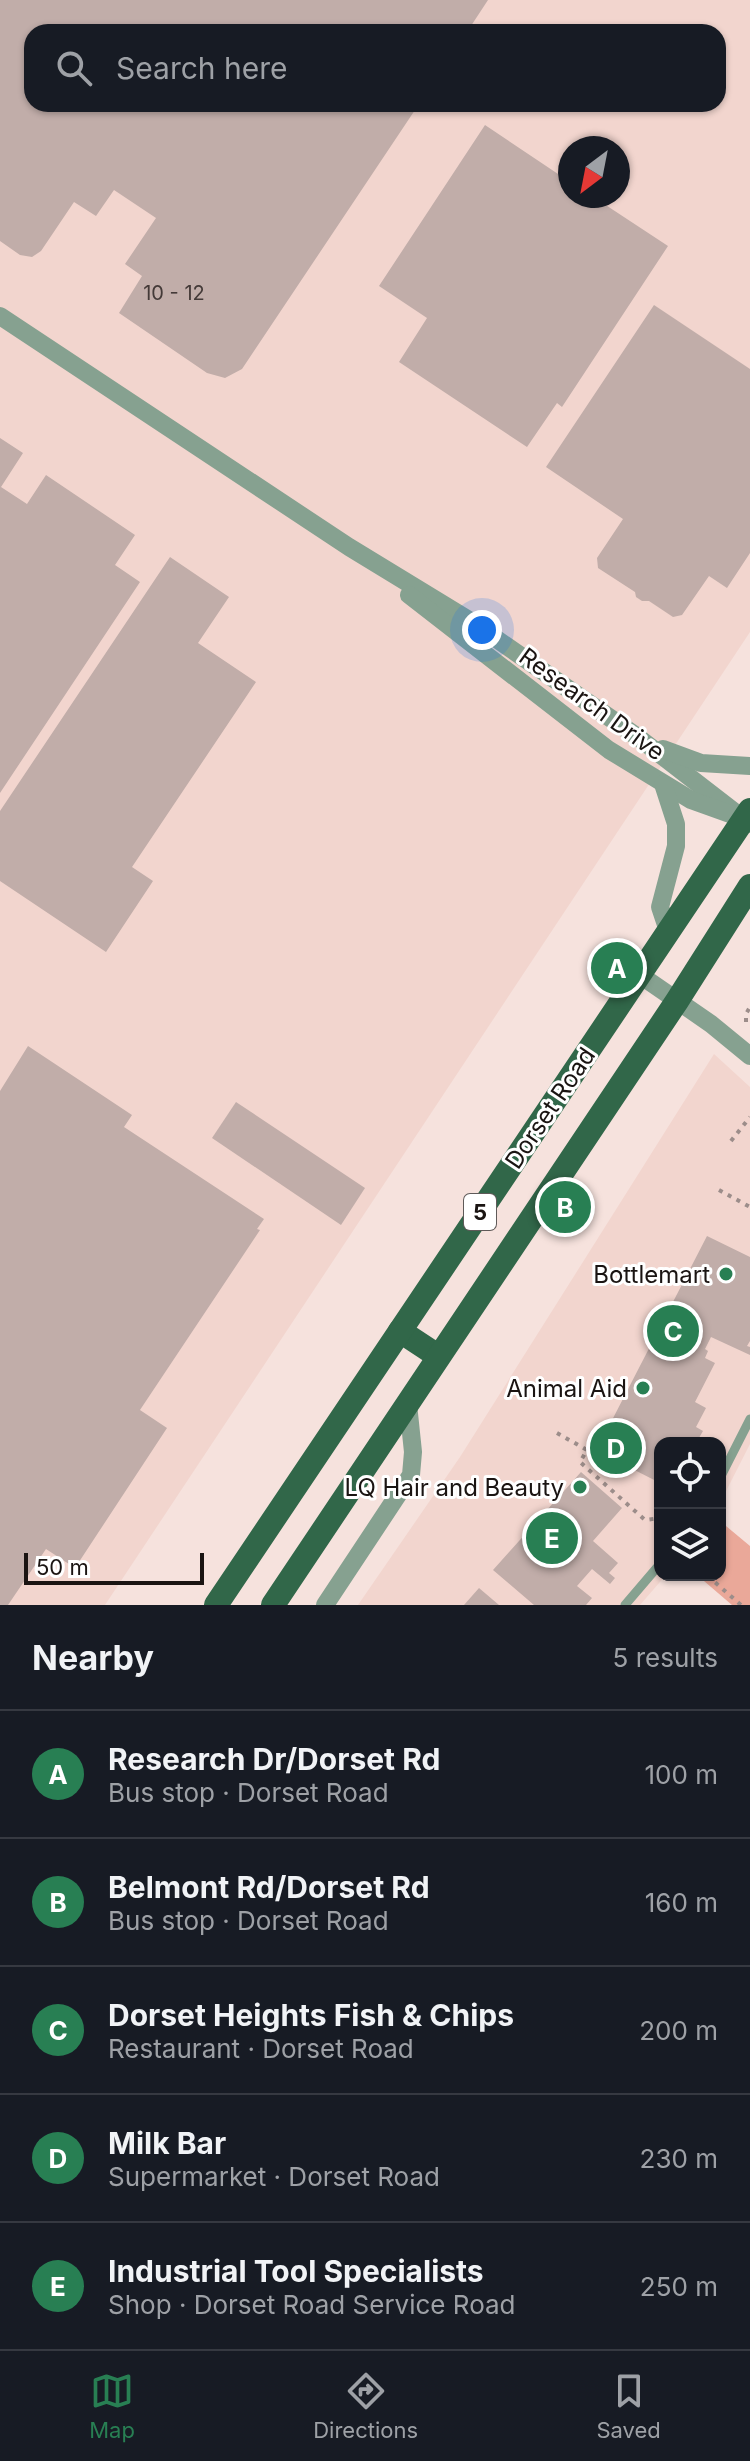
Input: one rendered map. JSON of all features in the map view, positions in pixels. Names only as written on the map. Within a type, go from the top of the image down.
[{"type":"main road","name":"Dorset Road","points":[[216,1605],[668,931],[748,818]]},
{"type":"main road","name":"Dorset Road","points":[[273,1605],[677,1001],[740,915],[750,886]]},
{"type":"main road","points":[[400,1331],[438,1356]]},
{"type":"street","name":"Research Drive","points":[[0,316],[349,547],[472,622],[748,818]]},
{"type":"street","name":"Research Drive","points":[[349,547],[609,750],[691,800],[748,818]]},
{"type":"street","points":[[639,738],[701,763],[750,766]]},
{"type":"street","points":[[663,784],[676,824],[676,846],[660,907],[668,931]]},
{"type":"street","points":[[640,975],[750,1056]]},
{"type":"street","points":[[325,1605],[411,1475],[413,1452],[408,1404]]},
{"type":"lane","points":[[726,1466],[750,1419]]},
{"type":"lane","points":[[625,1605],[654,1571]]},
{"type":"path","points":[[746,1022],[750,1007]]},
{"type":"path","points":[[731,1141],[750,1117]]},
{"type":"path","points":[[719,1190],[750,1207]]},
{"type":"path","points":[[557,1433],[587,1450],[580,1462],[645,1520],[654,1519]]},
{"type":"path","points":[[713,1581],[741,1605]]},
{"type":"shaded area","points":[[0,0],[750,0],[750,632],[105,1605],[0,1605]]},
{"type":"shaded area","points":[[714,1054],[750,1087],[750,1444],[726,1491],[726,1437],[654,1437],[654,1581],[661,1581],[640,1605],[358,1605],[460,1457]]},
{"type":"shaded area","points":[[726,1526],[750,1546],[750,1605],[732,1605],[704,1581],[726,1581]]},
{"type":"building","points":[[0,0],[488,0],[472,24],[24,24],[24,112],[414,112],[242,369],[225,378],[207,373],[119,313],[142,276],[125,264],[156,218],[114,190],[96,216],[74,202],[41,251],[32,257],[20,255],[0,241]]},
{"type":"building","points":[[485,125],[558,174],[558,208],[610,208],[668,246],[562,407],[557,403],[527,447],[399,362],[427,318],[379,286]]},
{"type":"building","points":[[654,305],[750,369],[750,553],[727,588],[709,576],[682,615],[673,617],[649,601],[642,601],[635,592],[598,568],[597,558],[623,519],[546,467]]},
{"type":"building","points":[[0,438],[23,453],[1,487],[27,504],[46,475],[135,535],[115,565],[140,582],[0,793]]},
{"type":"building","points":[[170,557],[229,597],[198,643],[256,682],[132,867],[153,881],[106,952],[0,881],[0,811]]},
{"type":"building","points":[[28,1046],[132,1115],[124,1127],[264,1219],[257,1229],[260,1230],[140,1410],[167,1428],[75,1568],[46,1549],[8,1605],[0,1605],[0,1091]]},
{"type":"building","points":[[236,1102],[365,1188],[341,1225],[212,1138]]},
{"type":"building","points":[[707,1236],[750,1257],[750,1341],[747,1346],[750,1347],[750,1355],[711,1337],[705,1349],[708,1351],[705,1358],[715,1363],[695,1402],[706,1408],[696,1427],[703,1431],[700,1437],[654,1437],[654,1480],[613,1459],[610,1466],[593,1457]]},
{"type":"building","points":[[581,1472],[622,1508],[593,1541],[618,1563],[609,1573],[615,1578],[610,1584],[592,1569],[577,1586],[592,1598],[586,1605],[534,1605],[493,1570]]},
{"type":"building","points":[[479,1588],[499,1605],[464,1605]]},
{"type":"place","name":"Research Dr/Dorset Rd","points":[[617,968]]},
{"type":"place","name":"Belmont Rd/Dorset Rd","points":[[565,1207]]},
{"type":"place","name":"Bottlemart","points":[[726,1274]]},
{"type":"place","name":"Dorset Heights Fish & Chips","points":[[673,1331]]},
{"type":"place","name":"Animal Aid","points":[[643,1388]]},
{"type":"place","name":"Milk Bar","points":[[616,1448]]},
{"type":"place","name":"LQ Hair and Beauty","points":[[580,1487]]},
{"type":"place","name":"Industrial Tool Specialists","points":[[552,1538]]}]
